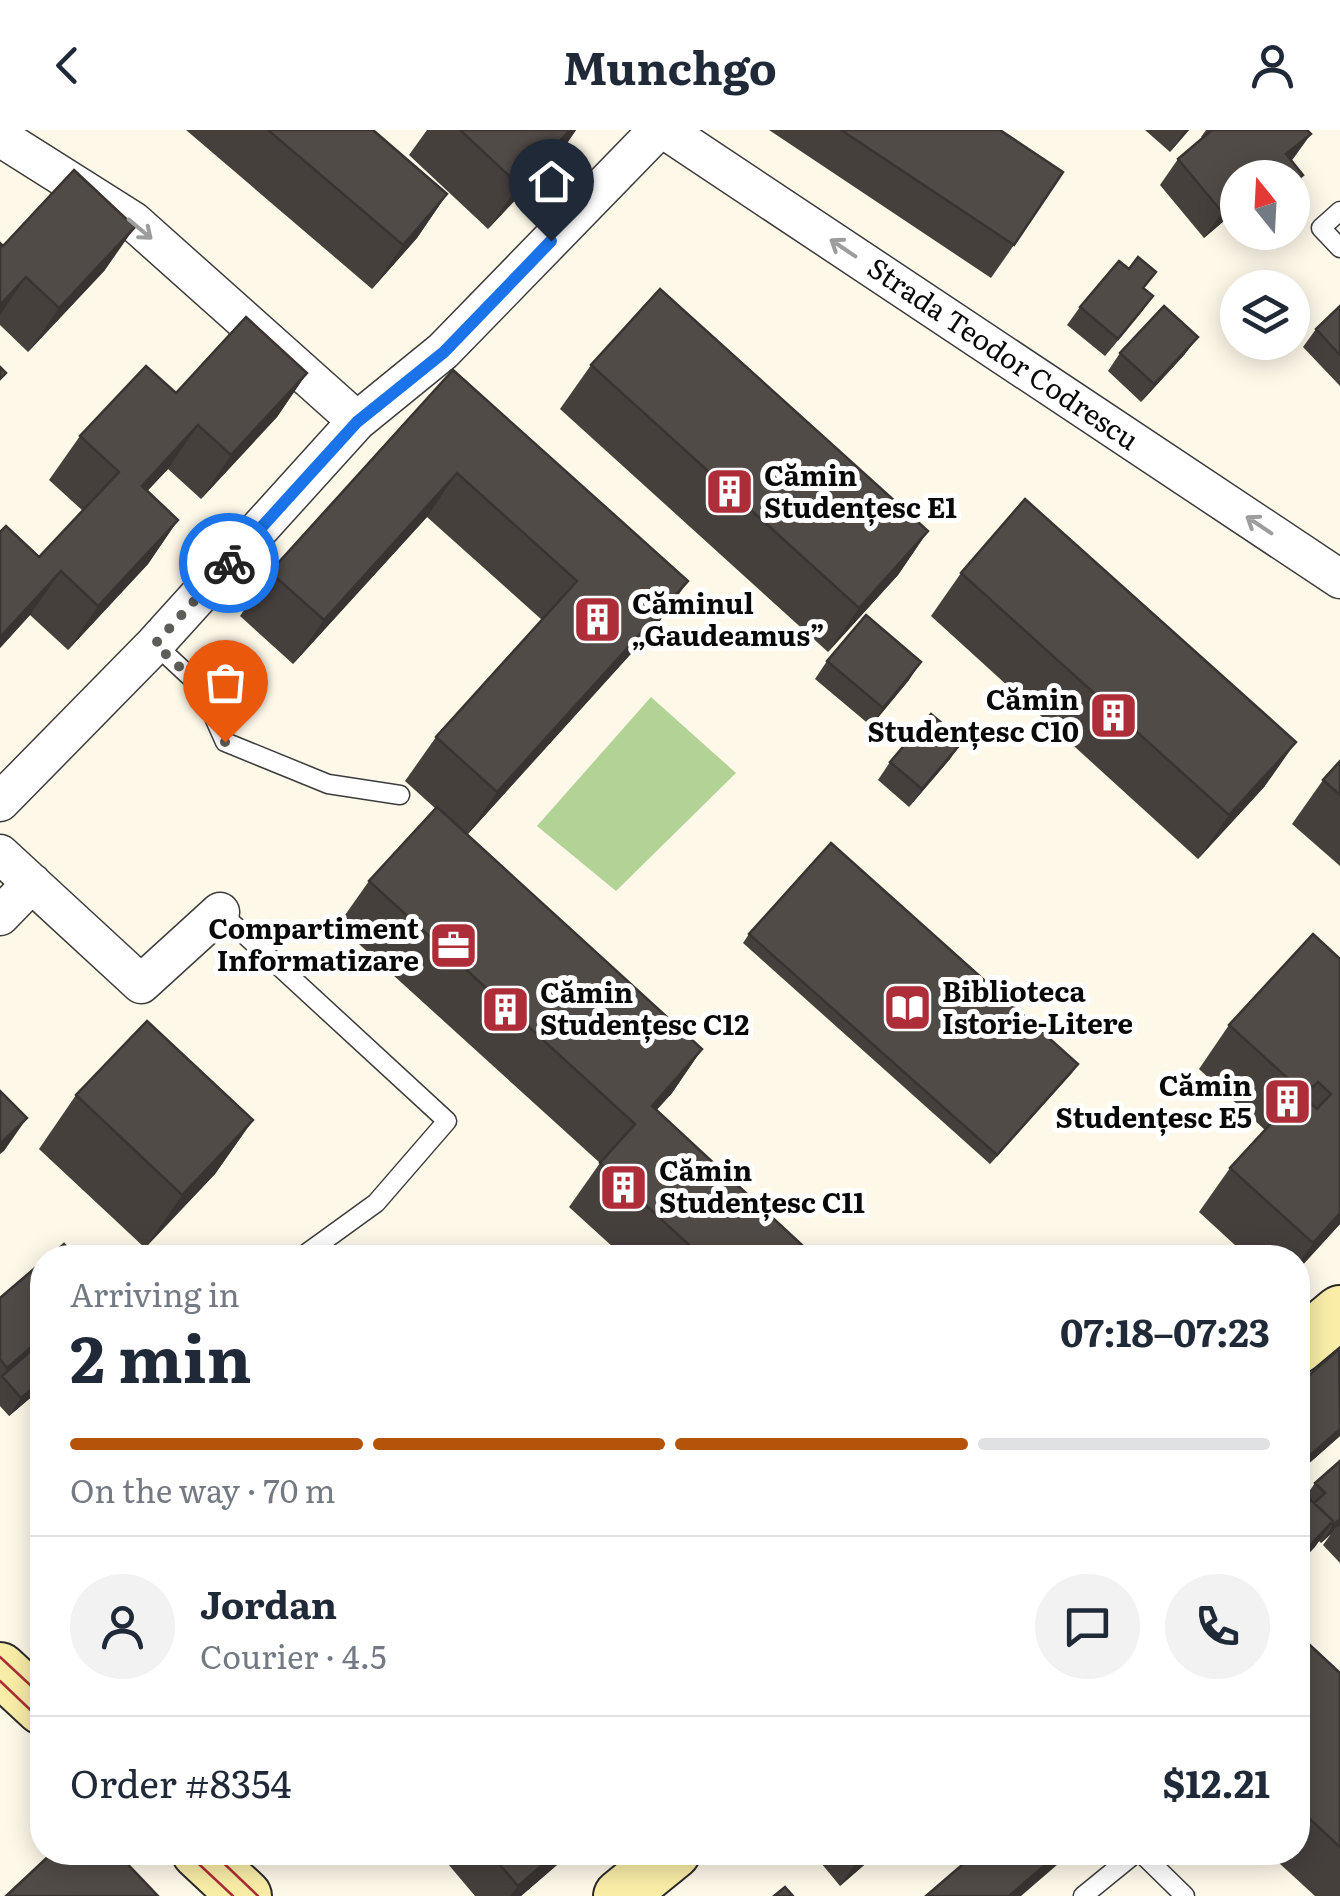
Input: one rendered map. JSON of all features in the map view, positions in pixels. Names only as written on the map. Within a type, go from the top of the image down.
[{"type":"street","points":[[0,802],[155,644],[357,422],[444,352],[662,130]]},
{"type":"street","name":"Strada Teodor Codrescu","points":[[662,130],[1340,579]]},
{"type":"street","points":[[0,137],[133,221],[357,422]]},
{"type":"street","points":[[0,854],[140,984],[220,912]]},
{"type":"street","points":[[0,916],[32,882]]},
{"type":"street","points":[[1310,1337],[1340,1312]]},
{"type":"street","points":[[0,1669],[30,1697]]},
{"type":"street","points":[[620,1896],[658,1865]]},
{"type":"lane","points":[[1340,211],[1321,228],[1340,248]]},
{"type":"lane","points":[[155,644],[200,686],[225,742],[328,784],[400,796]]},
{"type":"lane","points":[[220,912],[447,1121],[376,1203],[318,1245]]},
{"type":"lane","points":[[1083,1896],[1122,1865]]},
{"type":"lane","points":[[1153,1865],[1185,1896]]},
{"type":"green space","points":[[651,697],[736,773],[616,891],[537,826]]},
{"type":"building","points":[[268,130],[373,130],[447,194],[403,245]]},
{"type":"building","points":[[460,130],[570,130],[519,185]]},
{"type":"building","points":[[841,130],[1000,130],[1063,172],[1014,245]]},
{"type":"building","points":[[1212,130],[1307,130],[1311,134],[1286,154],[1291,160],[1220,160],[1220,210],[1178,159]]},
{"type":"building","points":[[74,170],[135,227],[59,308],[26,277],[0,305],[0,243],[3,246]]},
{"type":"building","points":[[1138,257],[1156,272],[1143,288],[1153,296],[1118,339],[1080,307],[1119,261],[1129,269]]},
{"type":"building","points":[[660,289],[928,531],[859,608],[591,365]]},
{"type":"building","points":[[1164,306],[1198,337],[1154,384],[1120,353]]},
{"type":"building","points":[[1340,306],[1340,355],[1316,329]]},
{"type":"building","points":[[246,317],[307,373],[231,455],[198,425],[142,486],[178,520],[98,606],[61,571],[0,637],[0,532],[6,526],[39,557],[119,472],[80,436],[146,366],[176,393]]},
{"type":"building","name":"Căminul „Gaudeamus”","points":[[453,370],[688,581],[497,792],[436,737],[577,581],[457,473],[324,620],[270,572]]},
{"type":"building","points":[[1025,499],[1296,742],[1229,815],[961,573]]},
{"type":"building","points":[[866,615],[921,662],[883,708],[827,661]]},
{"type":"building","points":[[931,714],[963,741],[922,789],[890,762]]},
{"type":"building","points":[[1340,761],[1340,795],[1323,780]]},
{"type":"building","points":[[437,807],[702,1049],[652,1106],[802,1245],[689,1245],[600,1163],[635,1124],[369,881]]},
{"type":"building","name":"Biblioteca Istorie-Litere","points":[[831,843],[1078,1064],[997,1155],[749,934]]},
{"type":"building","name":"Cămin Studențesc E5","points":[[1313,934],[1340,959],[1340,1213],[1313,1243],[1230,1168],[1299,1093],[1317,1109],[1331,1094],[1318,1082],[1305,1094],[1229,1025]]},
{"type":"building","points":[[147,1021],[253,1120],[182,1195],[76,1095]]},
{"type":"building","points":[[0,1091],[27,1118],[0,1144]]},
{"type":"building","points":[[30,1272],[30,1348],[7,1368],[0,1359],[0,1298]]},
{"type":"building","points":[[1339,1349],[1340,1429],[1310,1455],[1310,1374]]},
{"type":"building","points":[[30,1352],[30,1391],[21,1398],[2,1376]]},
{"type":"building","points":[[1340,1461],[1340,1519],[1333,1525],[1314,1503],[1325,1493],[1315,1483]]},
{"type":"building","points":[[1310,1499],[1333,1521],[1310,1545]]},
{"type":"building","points":[[1310,1645],[1340,1673],[1340,1847],[1310,1819]]},
{"type":"building","points":[[39,1865],[128,1865],[158,1896],[6,1896]]},
{"type":"building","points":[[500,1865],[542,1865],[518,1886]]},
{"type":"building","points":[[962,1865],[1045,1865],[1009,1896],[926,1896]]},
{"type":"building","points":[[785,1887],[793,1896],[774,1896]]},
{"type":"tram line","points":[[0,1657],[30,1685]]},
{"type":"tram line","points":[[0,1681],[30,1710]]},
{"type":"tram line","points":[[200,1865],[233,1896]]},
{"type":"tram line","points":[[226,1865],[258,1896]]},
{"type":"way so far","points":[[225,742],[200,686],[155,644],[229,563]]},
{"type":"place","name":"Cămin Studențesc E1","points":[[729,492]]},
{"type":"place","name":"Căminul „Gaudeamus”","points":[[597,620]]},
{"type":"place","name":"Cămin Studențesc C10","points":[[1114,716]]},
{"type":"place","name":"Compartiment Informatizare","points":[[454,945]]},
{"type":"place","name":"Biblioteca Istorie-Litere","points":[[907,1008]]},
{"type":"place","name":"Cămin Studențesc C12","points":[[505,1009]]},
{"type":"place","name":"Cămin Studențesc E5","points":[[1287,1102]]},
{"type":"place","name":"Cămin Studențesc C11","points":[[624,1187]]},
{"type":"route","points":[[229,563],[357,422],[444,352],[551,241]]}]
